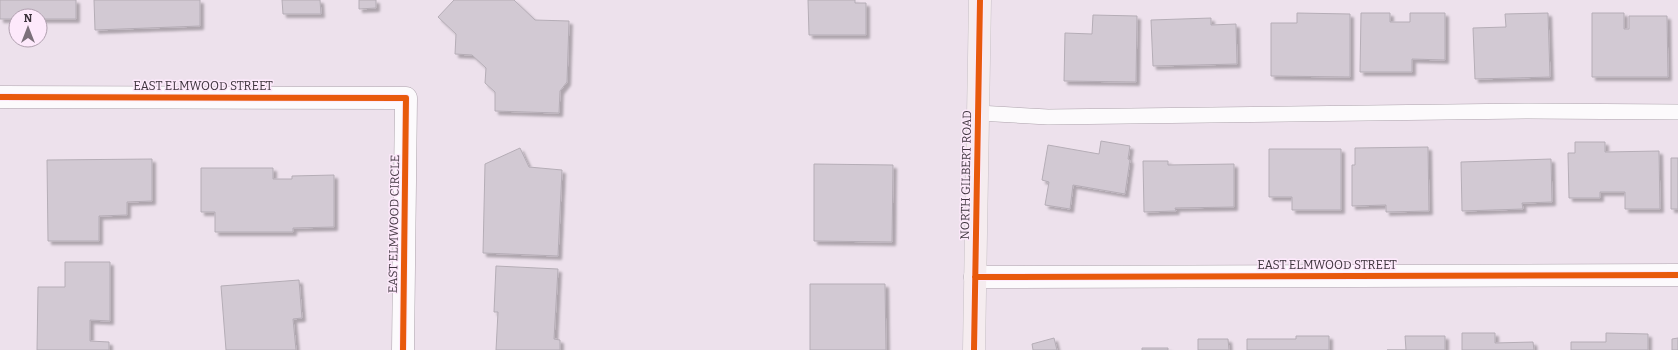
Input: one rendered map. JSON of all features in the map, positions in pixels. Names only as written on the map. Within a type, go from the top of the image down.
[{"type":"main road","name":"NORTH GILBERT ROAD","points":[[974,350],[980,0]]},
{"type":"street","name":"EAST ELMWOOD STREET","points":[[0,97],[406,98]]},
{"type":"street","name":"EAST ELMWOOD CIRCLE","points":[[403,350],[406,98]]},
{"type":"street","name":"EAST ELMWOOD STREET","points":[[975,277],[1678,275]]},
{"type":"lane","points":[[978,113],[1048,117],[1528,111],[1678,112]]},
{"type":"building","points":[[0,0],[76,0],[76,19],[48,19],[48,8],[8,8],[8,19],[0,19]]},
{"type":"building","points":[[94,0],[200,0],[200,26],[95,30]]},
{"type":"building","points":[[282,0],[320,0],[321,14],[283,14]]},
{"type":"building","points":[[359,0],[376,0],[376,8],[359,9]]},
{"type":"building","points":[[454,0],[514,0],[535,20],[569,21],[567,82],[560,91],[559,113],[495,111],[495,92],[485,83],[486,68],[472,55],[455,54],[456,34],[438,17]]},
{"type":"building","points":[[808,0],[855,0],[855,3],[866,3],[866,35],[809,35]]},
{"type":"building","points":[[1297,13],[1350,14],[1350,77],[1271,76],[1271,23],[1297,23]]},
{"type":"building","points":[[1361,13],[1390,13],[1390,22],[1410,22],[1410,13],[1445,13],[1445,60],[1412,59],[1412,72],[1360,72]]},
{"type":"building","points":[[1548,13],[1550,77],[1475,79],[1473,28],[1506,27],[1505,14]]},
{"type":"building","points":[[1592,13],[1624,13],[1624,29],[1629,29],[1629,16],[1667,16],[1668,77],[1592,77]]},
{"type":"building","points":[[1093,15],[1137,16],[1136,82],[1064,81],[1065,33],[1092,34]]},
{"type":"building","points":[[1211,18],[1211,25],[1236,24],[1237,64],[1153,66],[1151,20]]},
{"type":"building","points":[[1101,141],[1130,146],[1128,159],[1130,160],[1125,194],[1073,185],[1070,209],[1045,205],[1049,182],[1042,180],[1048,145],[1099,154]]},
{"type":"building","points":[[1575,142],[1605,142],[1605,152],[1659,151],[1660,209],[1625,209],[1625,192],[1600,192],[1600,198],[1569,198],[1568,153],[1575,153]]},
{"type":"building","points":[[1428,147],[1429,211],[1386,212],[1386,205],[1352,206],[1352,165],[1355,165],[1355,148]]},
{"type":"building","points":[[520,148],[529,167],[562,170],[558,256],[483,253],[485,164]]},
{"type":"building","points":[[1269,149],[1341,149],[1341,210],[1292,210],[1292,197],[1269,197]]},
{"type":"building","points":[[1671,158],[1678,158],[1678,209],[1671,209]]},
{"type":"building","points":[[152,159],[152,201],[127,202],[127,215],[99,216],[99,241],[48,241],[47,160]]},
{"type":"building","points":[[1551,159],[1552,202],[1522,203],[1523,209],[1462,211],[1461,162]]},
{"type":"building","points":[[1143,161],[1168,161],[1168,165],[1234,164],[1234,207],[1175,208],[1176,211],[1144,212]]},
{"type":"building","points":[[814,164],[893,165],[892,242],[814,241]]},
{"type":"building","points":[[201,168],[273,168],[273,179],[292,179],[292,176],[334,175],[334,227],[293,228],[293,232],[215,232],[215,212],[201,212]]},
{"type":"building","points":[[65,262],[110,262],[110,321],[90,320],[90,341],[109,342],[109,350],[37,350],[38,287],[65,287]]},
{"type":"building","points":[[496,266],[558,269],[554,339],[560,340],[560,350],[496,350],[498,312],[494,312]]},
{"type":"building","points":[[299,280],[302,318],[293,319],[296,350],[226,350],[221,286]]},
{"type":"building","points":[[810,284],[885,284],[886,350],[810,350]]},
{"type":"building","points":[[1462,333],[1495,333],[1495,343],[1533,342],[1534,350],[1462,350]]},
{"type":"building","points":[[1606,333],[1648,334],[1648,350],[1571,350],[1571,342],[1606,342]]},
{"type":"building","points":[[1296,336],[1329,336],[1329,350],[1247,350],[1247,339],[1296,339]]},
{"type":"building","points":[[1405,336],[1445,336],[1445,350],[1406,350]]},
{"type":"building","points":[[1054,338],[1057,350],[1033,350],[1032,344]]},
{"type":"building","points":[[1678,338],[1678,350],[1672,350],[1672,339]]},
{"type":"building","points":[[1198,339],[1228,339],[1229,350],[1198,350]]},
{"type":"building","points":[[1142,348],[1168,348],[1168,350],[1142,350]]},
{"type":"cycle path","points":[[974,350],[980,0]]},
{"type":"cycle path","points":[[0,97],[406,98],[403,350]]},
{"type":"cycle path","points":[[975,277],[1678,275]]}]
